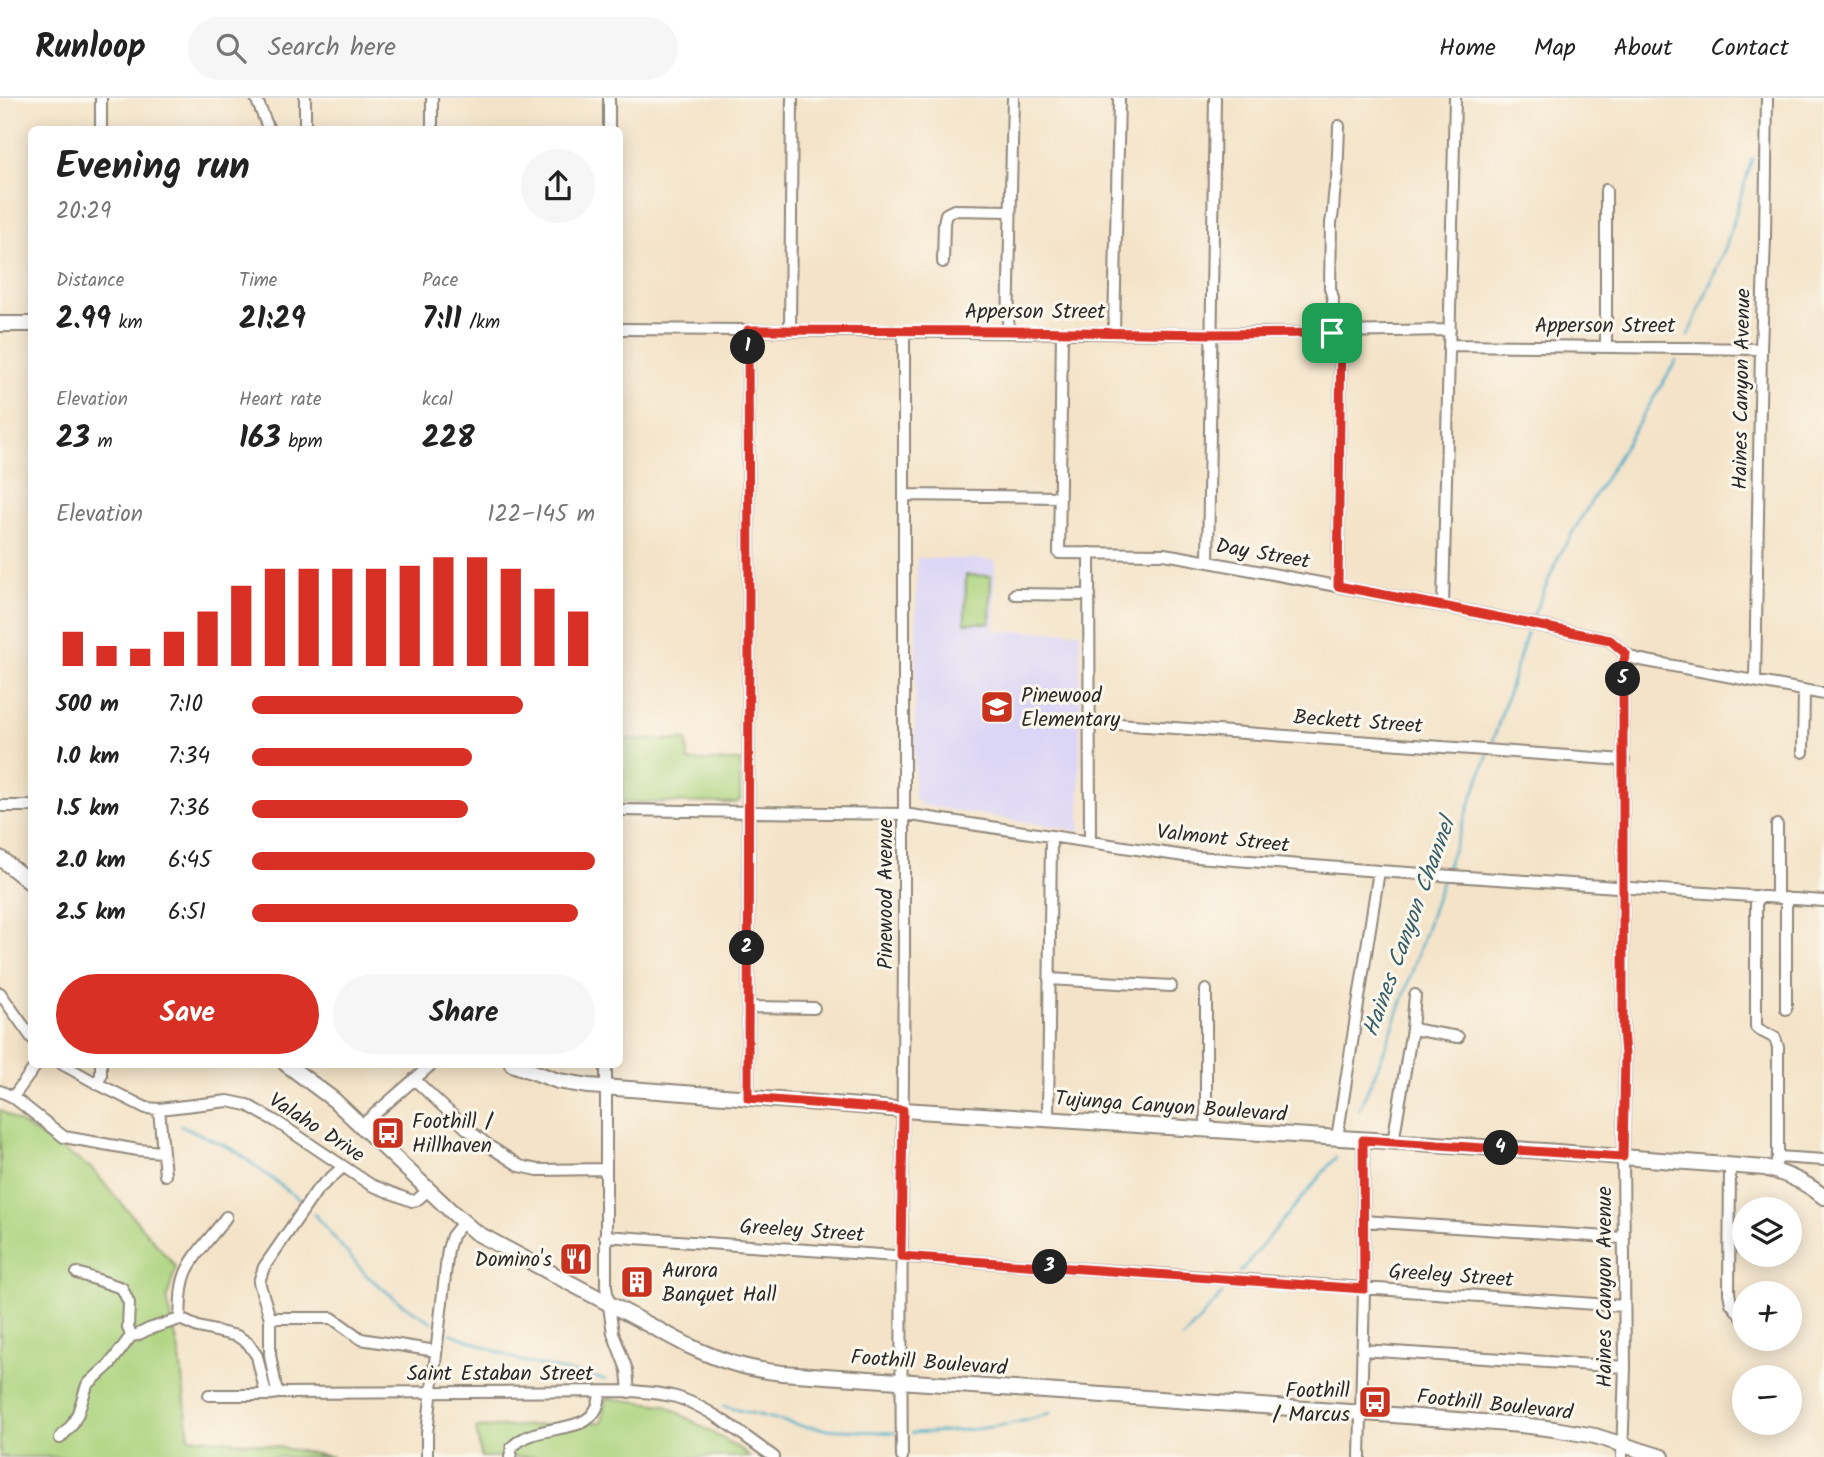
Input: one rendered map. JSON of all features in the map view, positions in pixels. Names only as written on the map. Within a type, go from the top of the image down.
[{"type":"main road","points":[[0,324],[28,324]]},
{"type":"main road","points":[[0,858],[28,881]]},
{"type":"main road","name":"Foothill Boulevard","points":[[292,1068],[325,1092],[362,1125],[463,1222],[492,1242],[711,1356],[734,1365],[782,1373],[1554,1429],[1595,1436],[1622,1450],[1662,1457]]},
{"type":"main road","name":"Tujunga Canyon Boulevard","points":[[524,1068],[558,1080],[589,1086],[1730,1166],[1776,1164],[1788,1175],[1824,1197]]},
{"type":"street","points":[[101,98],[101,126]]},
{"type":"street","points":[[256,98],[267,126]]},
{"type":"street","points":[[305,98],[305,126]]},
{"type":"street","points":[[432,98],[432,126]]},
{"type":"street","points":[[609,98],[609,126]]},
{"type":"street","points":[[790,331],[792,98]]},
{"type":"street","points":[[1008,331],[1013,98]]},
{"type":"street","points":[[1114,332],[1119,98]]},
{"type":"street","points":[[1208,562],[1216,98]]},
{"type":"street","points":[[1443,606],[1455,98]]},
{"type":"street","name":"Haines Canyon Avenue","points":[[1755,681],[1766,98]]},
{"type":"street","points":[[1338,586],[1337,333],[1330,288],[1331,222],[1337,180],[1339,126]]},
{"type":"street","points":[[1606,190],[1606,347]]},
{"type":"street","points":[[943,262],[946,214],[954,210],[1010,211]]},
{"type":"street","name":"Apperson Street","points":[[623,329],[1211,334],[1450,330]]},
{"type":"street","points":[[748,330],[748,1098]]},
{"type":"street","name":"Pinewood Avenue","points":[[902,1457],[904,332]]},
{"type":"street","points":[[904,495],[1059,497],[1062,332]]},
{"type":"street","name":"Apperson Street","points":[[1449,345],[1761,349]]},
{"type":"street","name":"Day Street","points":[[1059,497],[1059,553],[1164,555],[1208,562],[1610,640],[1636,659],[1824,694]]},
{"type":"street","points":[[1089,553],[1090,842]]},
{"type":"street","points":[[1015,594],[1090,595]]},
{"type":"street","name":"Haines Canyon Avenue","points":[[1622,1450],[1625,1367],[1623,663],[1626,654]]},
{"type":"street","points":[[1803,752],[1804,690]]},
{"type":"street","name":"Beckett Street","points":[[1090,722],[1624,760]]},
{"type":"street","points":[[0,806],[28,806]]},
{"type":"street","name":"Valmont Street","points":[[623,810],[904,814],[1184,856],[1824,901]]},
{"type":"street","points":[[1777,825],[1786,1009]]},
{"type":"street","points":[[1048,1120],[1051,836]]},
{"type":"street","points":[[1337,1138],[1379,871]]},
{"type":"street","points":[[1756,896],[1756,1027],[1772,1035],[1778,1044],[1776,1164],[1824,1160]]},
{"type":"street","points":[[1049,979],[1171,986]]},
{"type":"street","points":[[1206,990],[1206,1129]]},
{"type":"street","points":[[0,993],[28,1032]]},
{"type":"street","points":[[1392,1142],[1412,1029],[1415,995]]},
{"type":"street","points":[[748,1007],[814,1008]]},
{"type":"street","points":[[1412,1029],[1458,1037]]},
{"type":"street","points":[[13,1097],[34,1068]]},
{"type":"street","name":"Valaho Drive","points":[[69,1068],[146,1108],[159,1109],[228,1101],[247,1105],[372,1185],[410,1202],[417,1200],[428,1190]]},
{"type":"street","points":[[96,1083],[101,1068]]},
{"type":"street","points":[[362,1125],[427,1068]]},
{"type":"street","points":[[606,1068],[606,1286],[613,1333],[628,1375],[629,1392]]},
{"type":"street","points":[[414,1079],[467,1129],[520,1166],[538,1170],[606,1169]]},
{"type":"street","points":[[0,1090],[64,1137],[162,1152]]},
{"type":"street","points":[[159,1109],[165,1175]]},
{"type":"street","points":[[1360,1457],[1364,1289],[1363,1140]]},
{"type":"street","points":[[1730,1166],[1729,1293],[1732,1304]]},
{"type":"street","points":[[272,1394],[270,1318],[259,1282],[264,1267],[317,1190],[343,1167]]},
{"type":"street","points":[[180,1319],[186,1272],[226,1217]]},
{"type":"street","points":[[1363,1221],[1623,1238]]},
{"type":"street","points":[[427,1457],[427,1433],[448,1249],[452,1236],[463,1222]]},
{"type":"street","name":"Greeley Street","points":[[605,1236],[1624,1306]]},
{"type":"street","points":[[77,1273],[122,1288],[129,1303],[128,1327],[131,1336]]},
{"type":"street","points":[[270,1318],[332,1318],[361,1339],[436,1351]]},
{"type":"street","points":[[60,1438],[72,1425],[87,1385],[110,1364],[131,1336],[180,1319],[198,1327],[237,1336],[248,1343],[257,1356],[272,1394]]},
{"type":"street","points":[[1362,1350],[1625,1367]]},
{"type":"street","points":[[510,1457],[512,1447],[521,1440],[547,1430],[582,1423],[590,1418],[598,1406],[600,1392]]},
{"type":"street","name":"Saint Estaban Street","points":[[209,1395],[629,1392],[680,1398],[708,1412],[774,1457]]},
{"type":"shaded area","name":"Pinewood Elementary","points":[[917,558],[995,560],[995,631],[1080,632],[1080,831],[922,805],[914,797]]},
{"type":"green space","points":[[966,575],[991,576],[990,623],[965,623]]},
{"type":"green space","points":[[623,739],[687,740],[688,761],[740,761],[740,800],[736,803],[623,802]]},
{"type":"green space","points":[[0,1110],[92,1169],[176,1267],[167,1298],[180,1357],[189,1437],[255,1443],[333,1457],[0,1457]]},
{"type":"green space","points":[[606,1398],[665,1405],[749,1457],[481,1457],[476,1428],[602,1422]]},
{"type":"waterway","name":"Haines Canyon Channel","points":[[1688,336],[1726,246],[1752,159]]},
{"type":"waterway","name":"Haines Canyon Channel","points":[[1533,616],[1558,558],[1676,361]]},
{"type":"waterway","name":"Haines Canyon Channel","points":[[1493,741],[1527,633]]},
{"type":"waterway","name":"Haines Canyon Channel","points":[[1445,873],[1488,754]]},
{"type":"waterway","name":"Haines Canyon Channel","points":[[1358,1111],[1394,1025],[1443,879]]},
{"type":"waterway","name":"Haines Canyon Channel","points":[[180,1125],[234,1150],[304,1203]]},
{"type":"waterway","name":"Haines Canyon Channel","points":[[1240,1272],[1336,1157]]},
{"type":"waterway","name":"Haines Canyon Channel","points":[[314,1214],[366,1275],[402,1304],[432,1322]]},
{"type":"waterway","name":"Haines Canyon Channel","points":[[1183,1338],[1222,1294]]},
{"type":"waterway","name":"Haines Canyon Channel","points":[[450,1333],[521,1361],[606,1380]]},
{"type":"waterway","name":"Haines Canyon Channel","points":[[723,1406],[802,1426],[895,1433]]},
{"type":"waterway","name":"Haines Canyon Channel","points":[[912,1433],[999,1426],[1050,1413]]},
{"type":"place","name":"Pinewood Elementary","points":[[997,707]]},
{"type":"place","name":"Foothill / Hillhaven","points":[[388,1133]]},
{"type":"place","name":"Domino's","points":[[576,1259]]},
{"type":"place","name":"Aurora Banquet Hall","points":[[637,1282]]},
{"type":"place","name":"Foothill / Marcus","points":[[1375,1402]]},
{"type":"route","points":[[748,330],[1332,333],[1341,333],[1338,586],[1610,640],[1626,654],[1623,663],[1623,1157],[1363,1140],[1364,1289],[901,1256],[903,1110],[748,1098],[748,330]]}]
